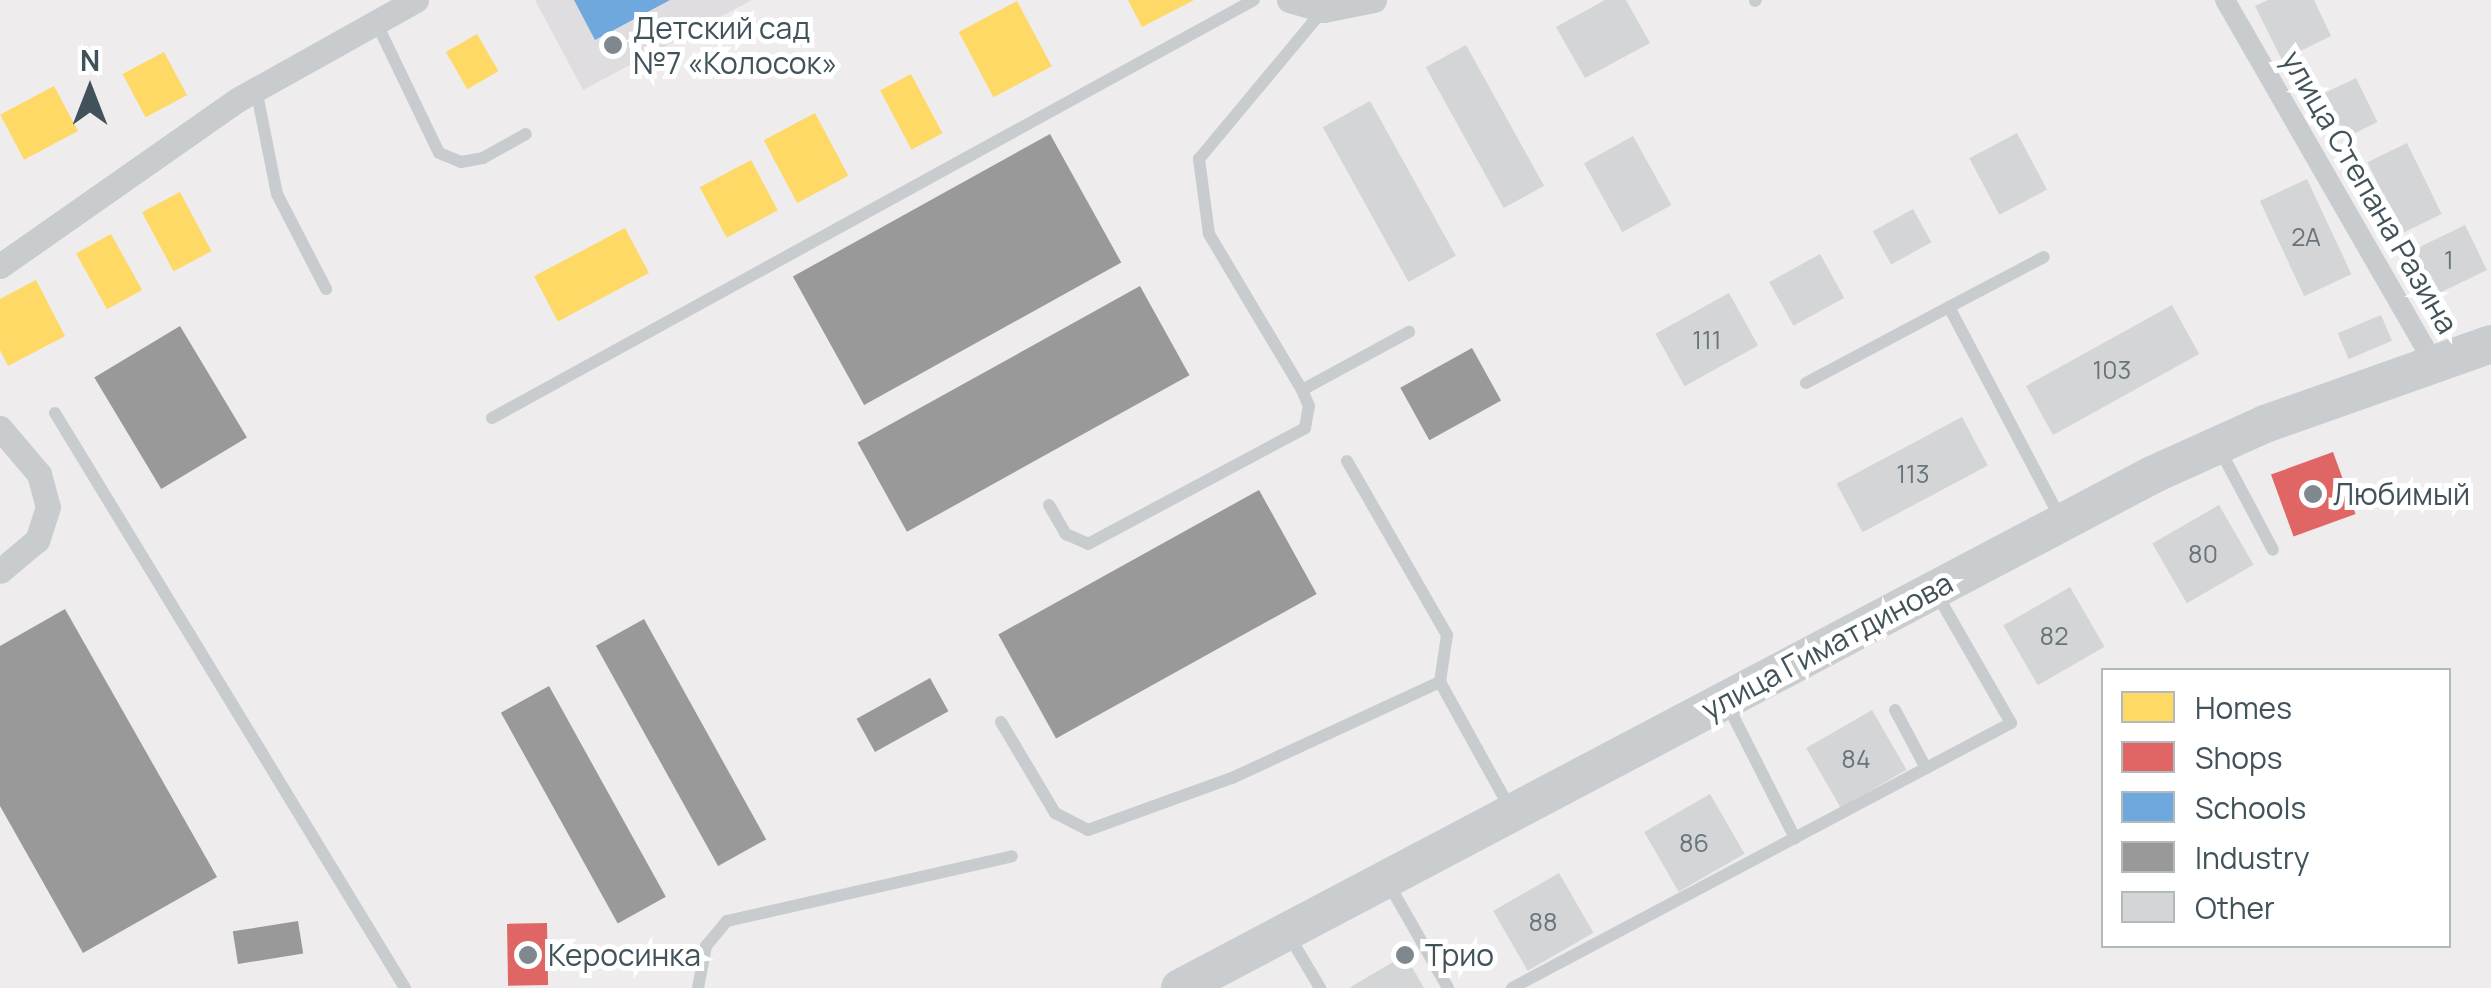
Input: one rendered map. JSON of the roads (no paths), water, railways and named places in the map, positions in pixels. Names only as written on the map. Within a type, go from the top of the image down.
[{"type":"main road","name":"улица Гиматдинова","points":[[1180,988],[2062,521],[2218,446],[2432,362],[2491,344]]},
{"type":"street","points":[[0,266],[256,90],[416,0]]},
{"type":"street","points":[[1289,0],[1324,10],[1374,0]]},
{"type":"street","name":"улица Степана Разина","points":[[2225,0],[2432,362]]},
{"type":"street","points":[[0,428],[39,474],[48,508],[37,540],[0,571]]},
{"type":"lane","points":[[492,418],[1254,0]]},
{"type":"lane","points":[[1048,505],[1076,542],[1107,537],[1305,428],[1309,406],[1302,390],[1210,234],[1199,159],[1324,10]]},
{"type":"lane","points":[[376,22],[439,154],[460,162],[484,158],[526,134]]},
{"type":"lane","points":[[256,90],[276,194],[326,289]]},
{"type":"lane","points":[[1806,382],[2044,257]]},
{"type":"lane","points":[[1949,307],[2062,521]]},
{"type":"lane","points":[[1302,390],[1409,332]]},
{"type":"lane","points":[[56,413],[405,988]]},
{"type":"lane","points":[[2218,446],[2273,550]]},
{"type":"lane","points":[[1348,462],[1447,635],[1440,682],[1512,812]]},
{"type":"lane","points":[[1512,988],[2012,723],[1934,589]]},
{"type":"lane","points":[[1001,722],[1055,814],[1088,830],[1232,778],[1440,682]]},
{"type":"lane","points":[[1725,700],[1795,838]]},
{"type":"lane","points":[[1895,710],[1926,768]]},
{"type":"lane","points":[[698,988],[706,946],[728,921],[1012,856]]},
{"type":"lane","points":[[1386,879],[1448,988]]},
{"type":"lane","points":[[1287,932],[1320,988]]},
{"type":"place","name":"Детский сад №7 «Колосок»","points":[[613,45]]},
{"type":"place","name":"Любимый","points":[[2313,494]]},
{"type":"place","name":"Керосинка","points":[[528,955]]},
{"type":"place","name":"Трио","points":[[1405,955]]}]
